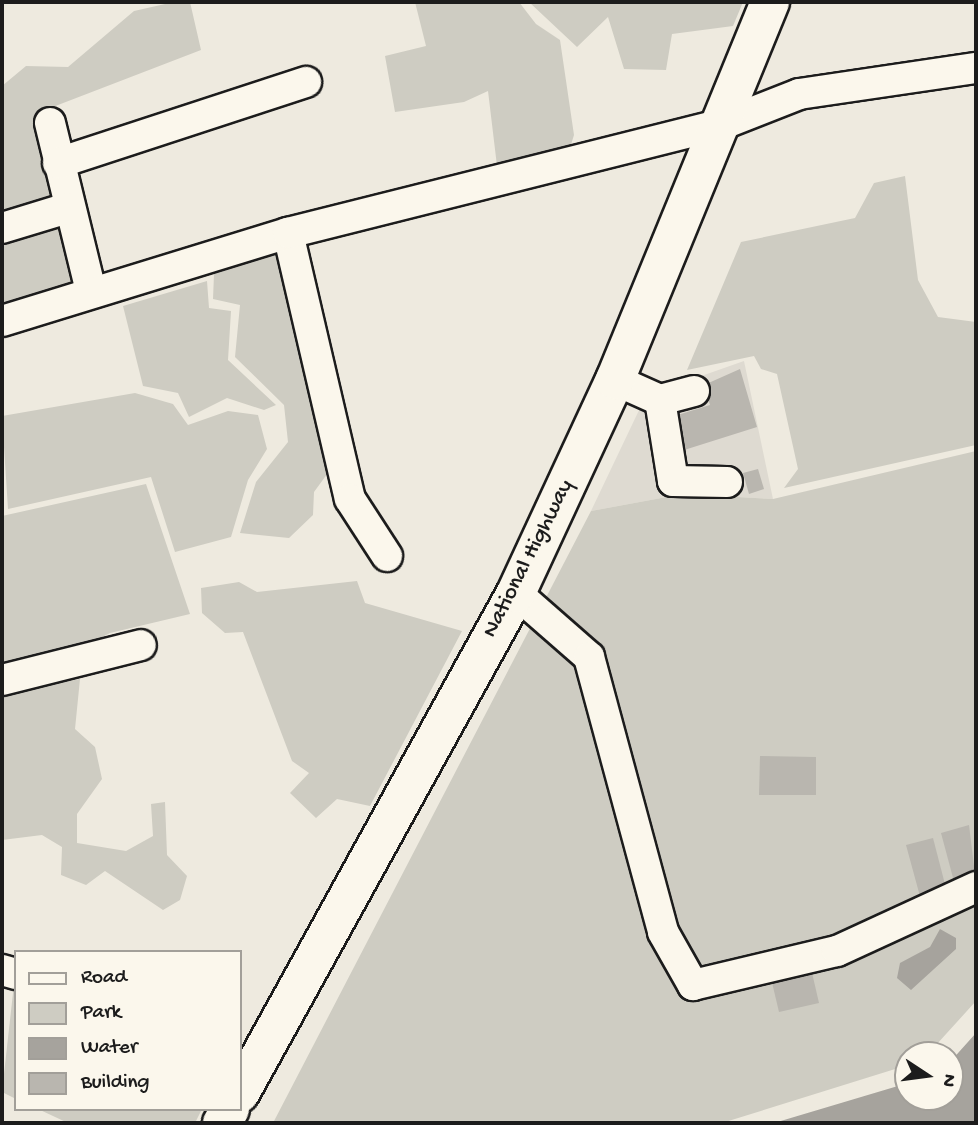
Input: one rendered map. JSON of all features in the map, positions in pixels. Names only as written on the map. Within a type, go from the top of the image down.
[{"type":"main road","name":"National Highway","points":[[245,1072],[516,593],[615,380],[723,124],[770,2]]},
{"type":"street","points":[[2,321],[91,291],[288,233],[723,124],[799,94],[976,68]]},
{"type":"street","points":[[58,163],[306,82]]},
{"type":"street","points":[[50,123],[68,208],[91,291]]},
{"type":"street","points":[[2,228],[68,208]]},
{"type":"street","points":[[288,233],[351,499],[387,556]]},
{"type":"street","points":[[615,380],[660,400],[694,391]]},
{"type":"street","points":[[660,400],[673,481],[727,482]]},
{"type":"street","points":[[516,593],[589,657],[663,932],[693,985],[837,951],[976,887]]},
{"type":"street","points":[[2,680],[141,645]]},
{"type":"shaded area","points":[[744,361],[773,499],[683,494],[591,511],[651,385],[670,387]]},
{"type":"green space","points":[[174,2],[190,2],[201,50],[45,110],[83,288],[2,312],[2,86],[26,66],[68,67],[134,11]]},
{"type":"green space","points":[[415,2],[519,2],[536,24],[560,40],[574,135],[569,151],[497,166],[488,91],[464,102],[395,112],[385,56],[426,46]]},
{"type":"green space","points":[[529,2],[743,2],[733,26],[672,34],[666,70],[624,69],[608,17],[577,47]]},
{"type":"green space","points":[[905,176],[918,280],[938,317],[976,322],[976,445],[784,488],[798,469],[777,374],[761,369],[754,356],[687,370],[741,242],[855,218],[874,183]]},
{"type":"green space","points":[[280,252],[333,466],[314,492],[313,515],[289,538],[240,533],[256,482],[288,442],[284,405],[235,357],[240,305],[213,299],[214,274]]},
{"type":"green space","points":[[207,281],[209,308],[231,311],[228,360],[276,405],[264,410],[227,398],[189,417],[178,393],[143,386],[123,306]]},
{"type":"green space","points":[[135,393],[173,404],[188,425],[228,411],[258,415],[267,449],[248,480],[231,537],[175,552],[151,477],[8,509],[2,416]]},
{"type":"green space","points":[[976,451],[976,1001],[940,1041],[894,1041],[894,1069],[722,1123],[273,1123],[591,511],[683,494],[773,499]]},
{"type":"green space","points":[[146,484],[190,614],[110,633],[67,655],[2,671],[2,516]]},
{"type":"green space","points":[[357,581],[365,603],[462,631],[370,806],[337,799],[316,818],[290,793],[309,773],[292,761],[243,632],[225,633],[202,613],[201,588],[239,582],[257,592]]},
{"type":"green space","points":[[80,679],[75,729],[95,747],[102,779],[77,814],[77,843],[126,851],[153,836],[151,804],[165,802],[167,855],[187,876],[180,900],[163,910],[105,871],[86,885],[61,875],[62,847],[42,835],[2,840],[2,694]]},
{"type":"green space","points":[[14,984],[14,1098],[2,1092]]},
{"type":"green space","points":[[42,1111],[201,1111],[195,1123],[68,1123]]},
{"type":"water","points":[[940,929],[956,938],[956,949],[911,990],[897,978],[900,963],[930,947]]},
{"type":"water","points":[[976,1033],[976,1123],[774,1123],[894,1087],[894,1111],[964,1111],[964,1046]]},
{"type":"building","points":[[740,369],[757,427],[681,451],[671,417],[710,405],[704,385]]},
{"type":"building","points":[[758,469],[764,489],[749,494],[743,473]]},
{"type":"building","points":[[760,756],[816,757],[816,795],[759,795]]},
{"type":"building","points":[[969,825],[976,883],[956,889],[941,833]]},
{"type":"building","points":[[933,838],[947,892],[921,900],[906,845]]},
{"type":"building","points":[[810,964],[819,1003],[779,1012],[770,974]]}]
